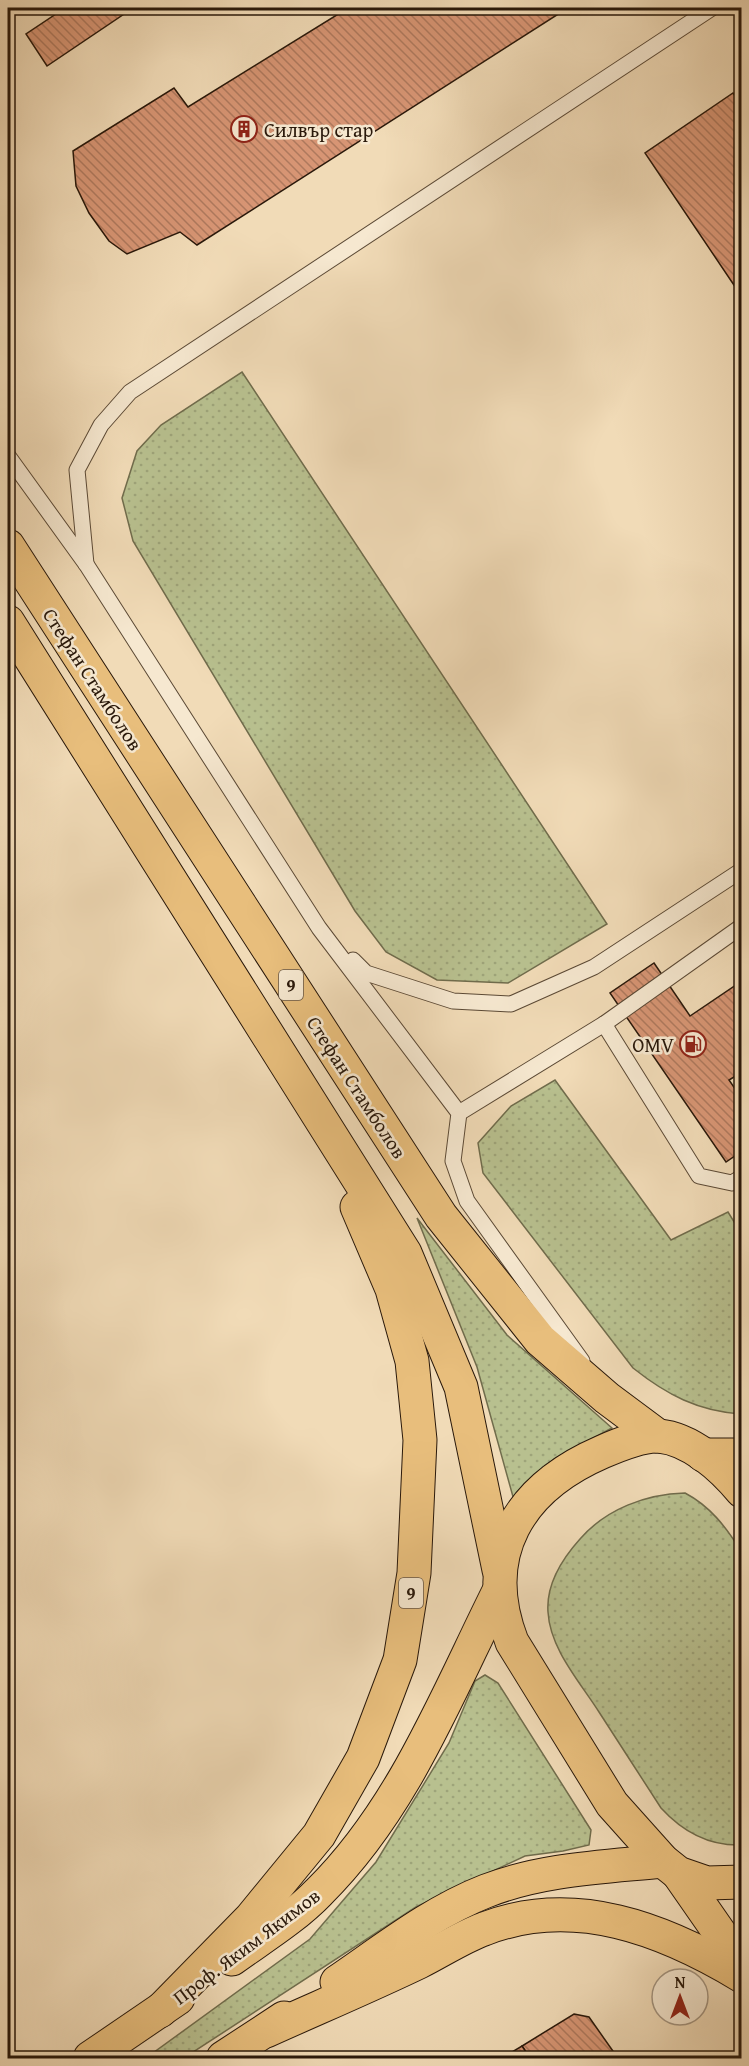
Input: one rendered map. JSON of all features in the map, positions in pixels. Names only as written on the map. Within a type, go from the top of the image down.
[{"type":"main road","name":"Стефан Стамболов","points":[[8,546],[441,1216],[540,1340],[607,1398],[658,1436]]},
{"type":"main road","name":"Стефан Стамболов","points":[[8,622],[405,1254],[461,1387],[499,1580],[503,1620],[512,1642],[612,1804],[670,1867],[741,1965]]},
{"type":"main road","name":"9","points":[[160,2011],[251,1918],[319,1835],[363,1758],[400,1660],[414,1573],[420,1440],[412,1361],[392,1289],[317,1114]]},
{"type":"main road","name":"9","points":[[658,1436],[676,1440],[703,1455],[722,1469],[741,1491]]},
{"type":"main road","points":[[499,1580],[506,1540],[532,1500],[556,1478],[584,1460],[612,1448],[658,1436]]},
{"type":"main road","points":[[703,1455],[741,1455]]},
{"type":"main road","name":"Проф. Яким Якимов","points":[[90,2058],[160,2011],[318,1894],[362,1846],[396,1795],[499,1580]]},
{"type":"main road","points":[[223,2058],[400,1938],[453,1906],[486,1891],[550,1873],[670,1867],[707,1883],[741,1882]]},
{"type":"main road","points":[[266,2031],[419,1962],[484,1929],[537,1915],[579,1914],[620,1921],[698,1950],[741,1976]]},
{"type":"lane","points":[[86,564],[77,470],[101,425],[130,392],[712,8]]},
{"type":"lane","points":[[8,456],[86,564],[319,928],[459,1113],[453,1161],[467,1201],[607,1398]]},
{"type":"lane","points":[[319,928],[366,973],[453,1001],[512,1004],[594,967],[741,870]]},
{"type":"lane","points":[[459,1113],[604,1024],[741,926]]},
{"type":"lane","points":[[604,1024],[699,1176],[732,1183],[741,1177]]},
{"type":"green space","points":[[242,372],[607,924],[508,983],[437,980],[386,952],[355,911],[133,541],[122,498],[137,451],[161,425]]},
{"type":"green space","points":[[555,1080],[671,1240],[728,1212],[741,1233],[741,1414],[711,1409],[684,1400],[658,1386],[633,1368],[483,1173],[478,1143],[511,1106]]},
{"type":"green space","points":[[417,1218],[507,1335],[612,1428],[554,1459],[515,1504],[477,1367]]},
{"type":"green space","points":[[685,1493],[717,1518],[741,1551],[741,1845],[718,1843],[697,1836],[678,1824],[661,1808],[567,1665],[550,1626],[548,1602],[552,1582],[567,1555],[590,1528],[614,1512],[641,1500]]},
{"type":"green space","points":[[485,1675],[498,1683],[591,1830],[589,1845],[525,1856],[416,1907],[184,2058],[146,2058],[310,1939],[376,1862],[449,1743],[475,1681]]},
{"type":"building","points":[[65,8],[133,8],[47,66],[26,34]]},
{"type":"building","name":"Силвър стар","points":[[348,8],[557,8],[560,13],[197,245],[180,232],[127,254],[109,241],[89,213],[76,186],[73,151],[174,88],[188,107]]},
{"type":"building","points":[[733,93],[742,105],[742,297],[645,153]]},
{"type":"building","name":"OMV","points":[[654,963],[690,1016],[742,981],[742,1072],[729,1080],[742,1099],[742,1151],[726,1162],[610,993]]},
{"type":"building","points":[[574,2014],[589,2017],[615,2054],[635,2058],[530,2058],[522,2046]]},
{"type":"building","points":[[522,2046],[530,2058],[502,2058]]},
{"type":"place","name":"Силвър стар","points":[[244,129]]},
{"type":"place","name":"OMV","points":[[693,1044]]}]
